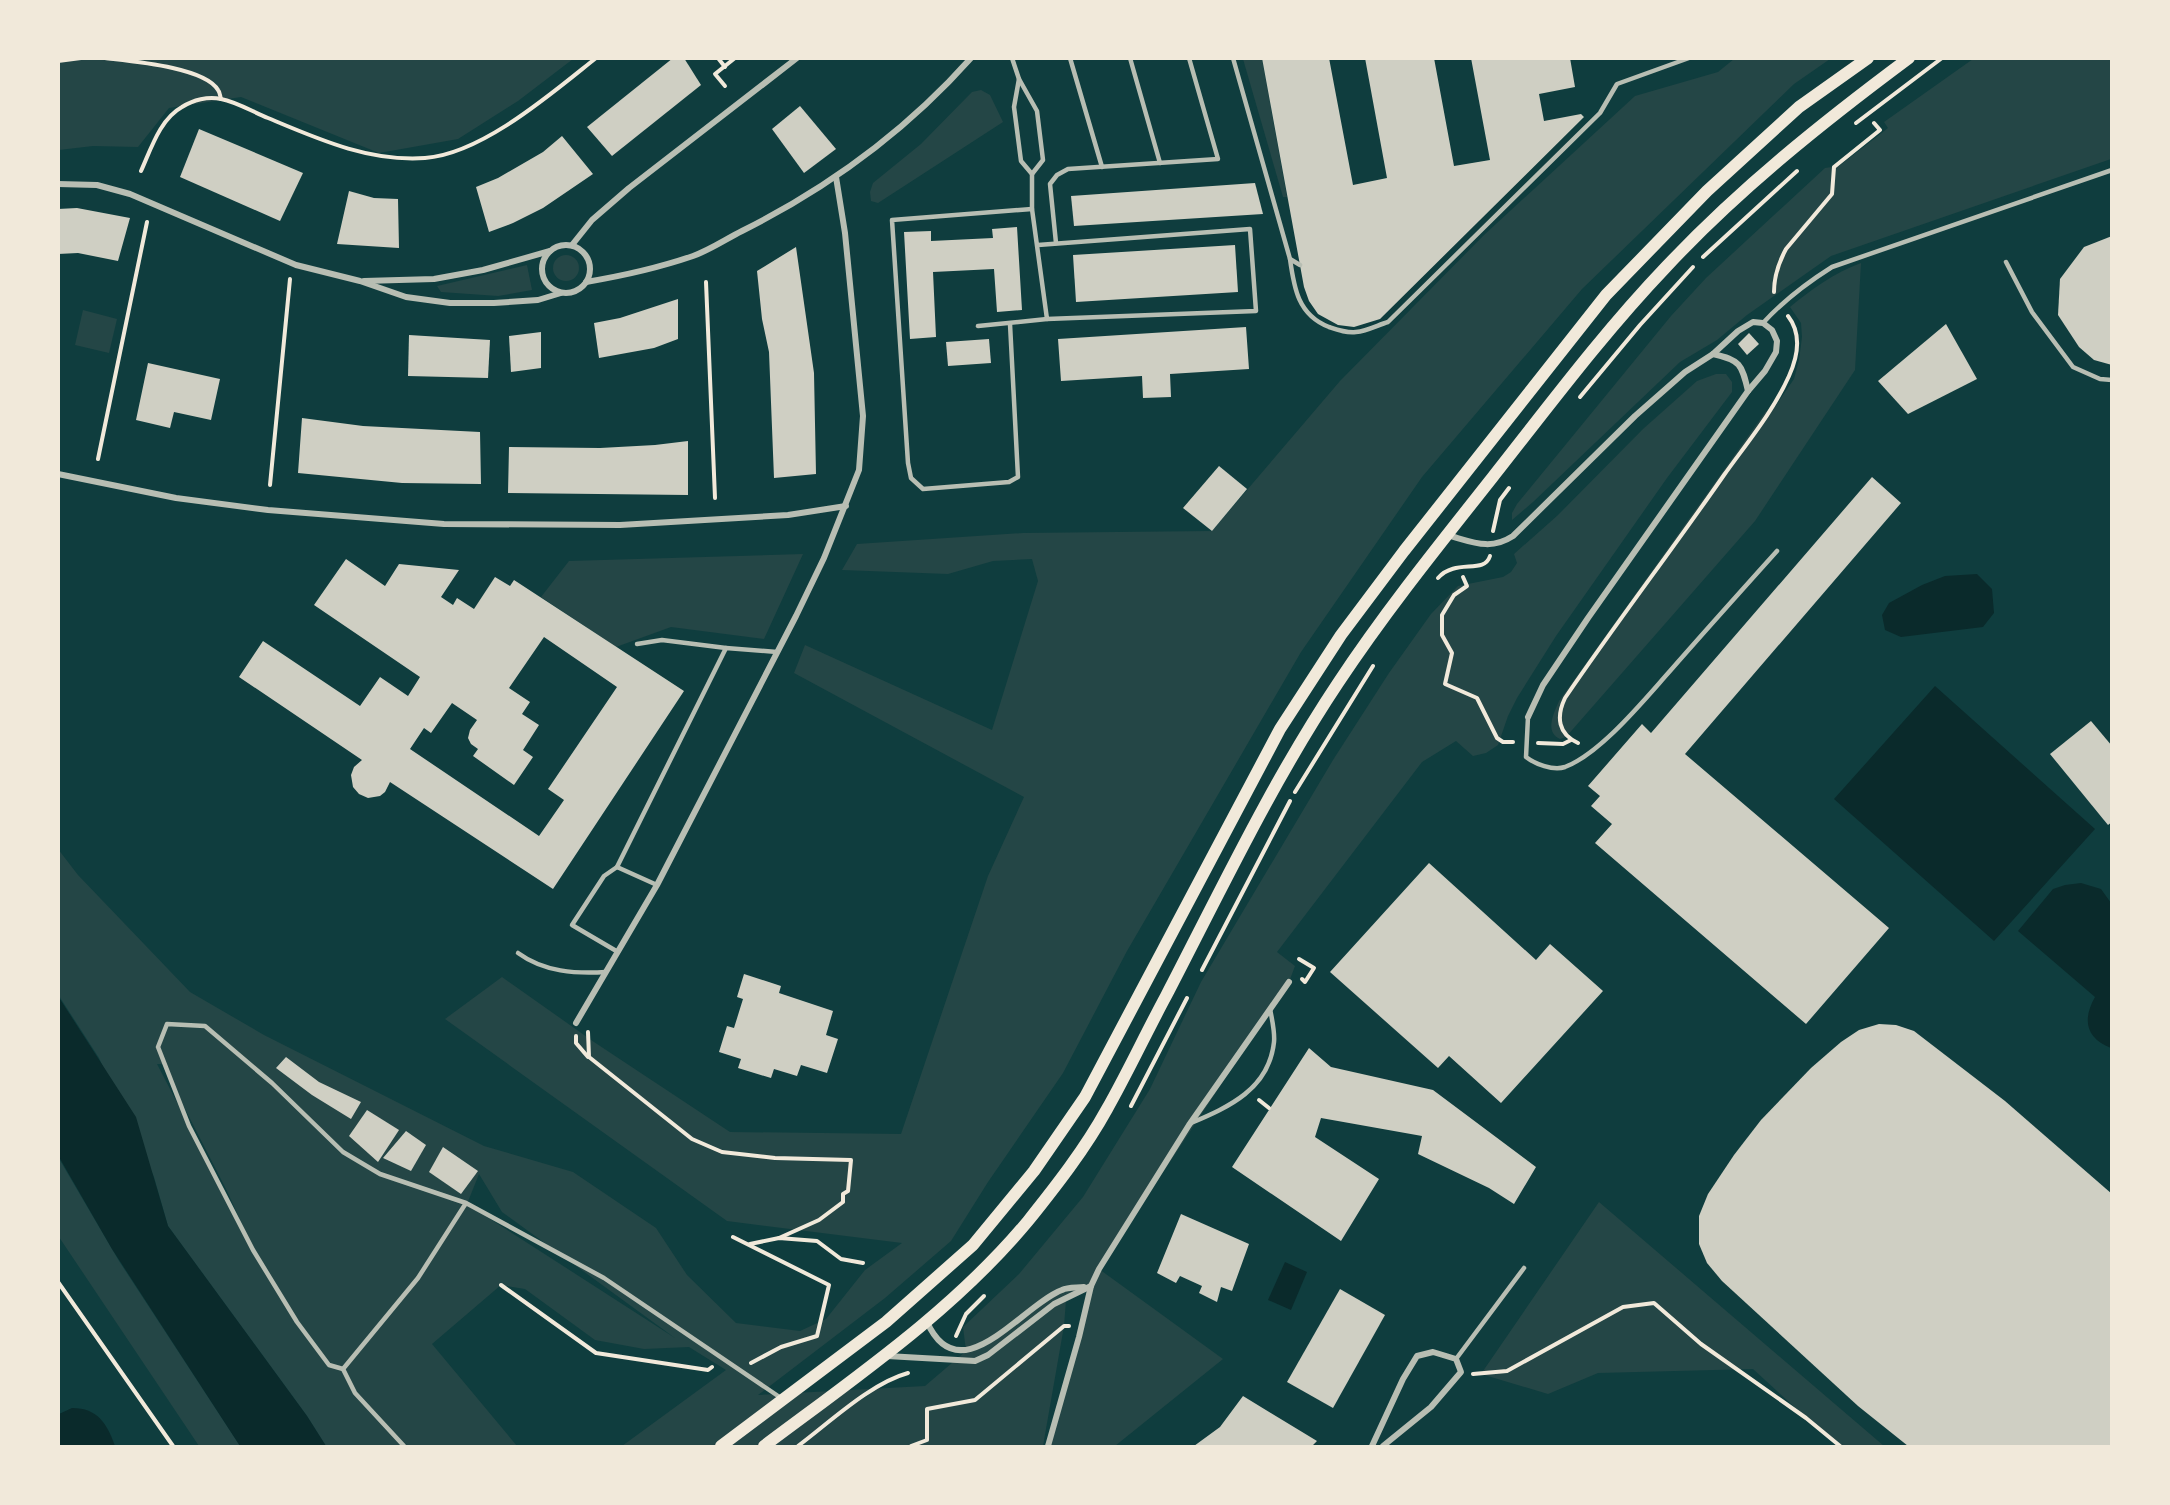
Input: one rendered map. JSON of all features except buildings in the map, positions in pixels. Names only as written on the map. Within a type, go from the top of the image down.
[{"type":"main road","points":[[721,1446],[886,1322],[973,1245],[1034,1171],[1085,1097],[1280,729],[1341,635],[1397,560],[1606,295],[1707,191],[1791,115],[1868,58]]},
{"type":"main road","points":[[764,1446],[927,1322],[985,1268],[1027,1222],[1081,1149],[1106,1110],[1247,840],[1307,732],[1374,630],[1622,317],[1667,266],[1727,207],[1823,122],[1909,58]]},
{"type":"street","points":[[572,245],[592,220],[629,188],[797,58]]},
{"type":"street","points":[[586,282],[625,275],[695,255],[782,211],[836,177],[894,134],[946,86],[971,58]]},
{"type":"street","points":[[576,1023],[657,885],[777,652],[824,558],[859,470],[863,416],[845,233],[836,177]]},
{"type":"street","points":[[58,184],[97,185],[130,194],[296,265],[406,297],[450,303],[538,300],[574,291],[586,282],[590,274],[589,260],[582,251],[572,245],[558,246],[550,251],[483,270],[434,279],[360,282]]},
{"type":"street","points":[[550,251],[543,260],[542,273],[548,285],[561,293]]},
{"type":"street","points":[[1447,535],[1492,545],[1502,543],[1513,536],[1635,416],[1685,372],[1713,354],[1738,331],[1753,322],[1763,323],[1772,330],[1777,341],[1776,352],[1765,371],[1748,391],[1588,618],[1543,686],[1528,717]]},
{"type":"street","points":[[1713,354],[1731,358],[1743,368],[1748,391]]},
{"type":"street","points":[[58,474],[176,498],[268,510],[444,524],[620,525],[788,515],[846,506]]},
{"type":"street","points":[[1048,1446],[1091,1286],[1189,1125],[1288,982]]},
{"type":"street","points":[[927,1322],[934,1336],[942,1343],[952,1348],[976,1349],[993,1340],[1030,1309],[1062,1290],[1091,1286]]},
{"type":"street","points":[[884,1355],[975,1361],[988,1355],[1054,1304],[1091,1286]]},
{"type":"street","points":[[1372,1446],[1403,1379],[1417,1356],[1433,1352],[1456,1359],[1461,1372],[1431,1407],[1383,1446]]},
{"type":"lane","points":[[1012,58],[1019,79],[1037,111],[1041,136],[1043,160],[1032,174],[1032,209],[1047,319]]},
{"type":"lane","points":[[1070,58],[1102,167]]},
{"type":"lane","points":[[1130,58],[1160,163]]},
{"type":"lane","points":[[1056,243],[1050,184],[1057,175],[1068,169],[1218,159],[1189,58]]},
{"type":"lane","points":[[1233,58],[1290,259],[1293,280],[1301,306],[1318,323],[1344,332],[1358,332],[1388,322],[1600,113],[1617,84],[1689,58]]},
{"type":"lane","points":[[1019,79],[1014,106],[1021,160],[1032,174]]},
{"type":"lane","points":[[1763,323],[1784,300],[1804,284],[1832,267],[2112,170]]},
{"type":"lane","points":[[1010,324],[1018,477],[1009,482],[923,489],[911,478],[908,463],[892,220],[1032,209]]},
{"type":"lane","points":[[978,326],[1047,319],[1256,311],[1250,229],[1038,244]]},
{"type":"lane","points":[[1290,259],[1300,265]]},
{"type":"lane","points":[[2006,262],[2032,312],[2073,367],[2100,379],[2112,380]]},
{"type":"lane","points":[[1528,717],[1526,757],[1531,761],[1544,766],[1563,768],[1593,750],[1640,704],[1777,551]]},
{"type":"lane","points":[[637,644],[662,640],[777,652]]},
{"type":"lane","points":[[618,952],[572,925],[604,876],[617,867],[726,648]]},
{"type":"lane","points":[[617,867],[657,885]]},
{"type":"lane","points":[[518,953],[546,968],[578,974],[606,972]]},
{"type":"lane","points":[[1189,1125],[1217,1112],[1248,1093],[1267,1070],[1274,1041],[1270,1008]]},
{"type":"lane","points":[[404,1446],[355,1393],[343,1369],[329,1365],[297,1322],[253,1250],[189,1126],[158,1047],[167,1024],[205,1026],[272,1083],[343,1152],[380,1174],[466,1203],[604,1278],[783,1400]]},
{"type":"lane","points":[[343,1369],[418,1278],[466,1203]]},
{"type":"lane","points":[[1456,1359],[1524,1268]]},
{"type":"path","points":[[58,61],[81,58]]},
{"type":"path","points":[[105,58],[164,66],[189,72],[209,81],[218,89],[221,99]]},
{"type":"path","points":[[141,171],[164,123],[180,107],[199,99],[221,99],[334,145],[376,156],[401,159],[428,158],[462,149],[487,138],[555,91],[596,58]]},
{"type":"path","points":[[718,58],[725,67]]},
{"type":"path","points":[[725,86],[716,74],[735,58]]},
{"type":"path","points":[[1853,125],[1942,58]]},
{"type":"path","points":[[1774,295],[1774,282],[1786,249],[1832,194],[1836,164],[1880,130],[1874,123]]},
{"type":"path","points":[[1701,259],[1802,166]]},
{"type":"path","points":[[98,459],[117,357],[147,222]]},
{"type":"path","points":[[1576,403],[1640,325],[1694,267]]},
{"type":"path","points":[[270,485],[290,279]]},
{"type":"path","points":[[706,282],[715,498]]},
{"type":"path","points":[[1593,750],[1571,740],[1563,732],[1560,724],[1561,707],[1576,681],[1768,412],[1789,376],[1799,337],[1794,323],[1784,311]]},
{"type":"path","points":[[1494,526],[1500,500],[1514,482]]},
{"type":"path","points":[[1435,582],[1449,570],[1466,566],[1484,566],[1490,557]]},
{"type":"path","points":[[1462,577],[1467,586],[1454,595],[1442,615],[1442,635],[1452,653],[1445,684],[1477,698],[1497,738]]},
{"type":"path","points":[[1199,974],[1290,800],[1377,660]]},
{"type":"path","points":[[1288,982],[1293,972],[1305,982],[1314,968],[1299,958]]},
{"type":"path","points":[[1130,1108],[1189,994]]},
{"type":"path","points":[[576,1023],[576,1043],[589,1057],[692,1139],[722,1152],[775,1158],[851,1160],[848,1191],[843,1194],[843,1202],[819,1220],[779,1238],[749,1244]]},
{"type":"path","points":[[588,1030],[589,1057]]},
{"type":"path","points":[[733,1237],[829,1285],[817,1335],[781,1347],[753,1361],[742,1372]]},
{"type":"path","points":[[779,1238],[817,1241],[841,1259],[863,1263]]},
{"type":"path","points":[[58,1282],[173,1446]]},
{"type":"path","points":[[501,1285],[596,1353],[708,1370],[722,1359]]},
{"type":"path","points":[[1461,1372],[1481,1374],[1507,1371],[1623,1307],[1654,1303],[1701,1344],[1806,1418],[1840,1446]]},
{"type":"path","points":[[911,1446],[927,1440],[927,1409],[975,1400],[1064,1326],[1082,1325]]},
{"type":"path","points":[[798,1446],[877,1386],[893,1377],[909,1372]]},
{"type":"shaded area","points":[[58,59],[573,59],[518,101],[458,139],[379,153],[241,97],[169,108],[138,147],[93,146],[59,150]]},
{"type":"shaded area","points":[[1243,59],[1262,59],[1287,197],[1283,197]]},
{"type":"shaded area","points":[[1734,59],[1830,59],[1794,84],[1582,289],[1422,477],[1301,652],[1127,951],[1063,1073],[988,1182],[951,1241],[885,1298],[758,1395],[925,1386],[966,1351],[963,1327],[1019,1274],[1083,1197],[1150,1089],[1201,982],[1333,760],[1389,673],[1431,614],[1458,586],[1503,577],[1511,572],[1517,563],[1514,554],[1558,515],[1643,429],[1697,381],[1716,374],[1726,374],[1732,382],[1732,392],[1667,478],[1556,636],[1517,698],[1498,745],[1486,753],[1473,756],[1456,741],[1422,762],[1277,952],[1295,966],[1289,982],[1099,1269],[1223,1359],[1115,1446],[1048,1446],[1091,1287],[1066,1300],[1064,1326],[1043,1446],[622,1446],[726,1370],[689,1347],[644,1349],[595,1340],[525,1289],[501,1285],[432,1344],[517,1446],[326,1446],[307,1416],[168,1226],[154,1177],[99,1058],[59,996],[58,849],[78,875],[190,992],[264,1035],[484,1146],[573,1172],[656,1228],[687,1275],[736,1323],[800,1331],[826,1319],[865,1270],[902,1243],[727,1221],[445,1019],[502,977],[594,1042],[730,1132],[901,1134],[988,876],[1024,797],[794,673],[805,645],[992,730],[1038,581],[1032,559],[993,561],[948,574],[842,570],[857,544],[1023,533],[1212,531],[1340,381],[1484,235],[1635,96],[1718,72]],"holes":[[[157,1064],[162,1064],[227,1191],[252,1246]],[[479,1174],[502,1212],[675,1338],[467,1204]]]},
{"type":"shaded area","points":[[1973,59],[2111,59],[2111,159],[1831,256],[1747,315],[1717,340],[1680,362],[1512,520],[1512,513],[1517,504],[1671,316],[1706,278],[1825,168],[1839,166],[1888,128],[1884,122]]},
{"type":"shaded area","points":[[981,90],[990,95],[1003,122],[878,203],[871,201],[870,192],[873,183],[921,144],[972,92]]},
{"type":"shaded area","points":[[566,255],[575,259],[579,268],[575,277],[566,281],[557,277],[553,268],[557,259]]},
{"type":"shaded area","points":[[1861,263],[1855,370],[1755,521],[1566,737],[1560,739],[1555,736],[1551,727],[1559,701],[1766,411],[1770,414],[1794,379],[1802,337],[1801,323],[1790,307],[1824,282]]},
{"type":"shaded area","points":[[527,265],[532,290],[498,296],[441,292],[437,286]]},
{"type":"shaded area","points":[[83,310],[117,319],[109,353],[75,345]]},
{"type":"shaded area","points":[[803,554],[764,639],[671,627],[616,647],[541,597],[569,561]]},
{"type":"shaded area","points":[[1977,574],[1992,589],[1994,613],[1983,627],[1901,637],[1885,630],[1882,615],[1889,603],[1922,585],[1945,576]]},
{"type":"shaded area","points":[[1935,686],[2095,829],[1994,941],[1834,799]]},
{"type":"shaded area","points":[[2081,883],[2101,889],[2111,903],[2111,1048],[2096,1039],[2089,1027],[2088,1013],[2095,997],[2018,931],[2053,889]]},
{"type":"shaded area","points":[[58,996],[136,1117],[168,1226],[307,1416],[326,1446],[240,1446],[112,1249],[59,1157]]},
{"type":"shaded area","points":[[58,1157],[119,1261],[240,1446],[199,1446],[59,1237]]},
{"type":"shaded area","points":[[1599,1202],[1884,1446],[1837,1446],[1753,1369],[1598,1373],[1548,1394],[1481,1374]]},
{"type":"shaded area","points":[[1285,1262],[1307,1272],[1291,1310],[1268,1300]]},
{"type":"shaded area","points":[[72,1408],[95,1414],[105,1424],[115,1446],[59,1446],[59,1414]]}]
